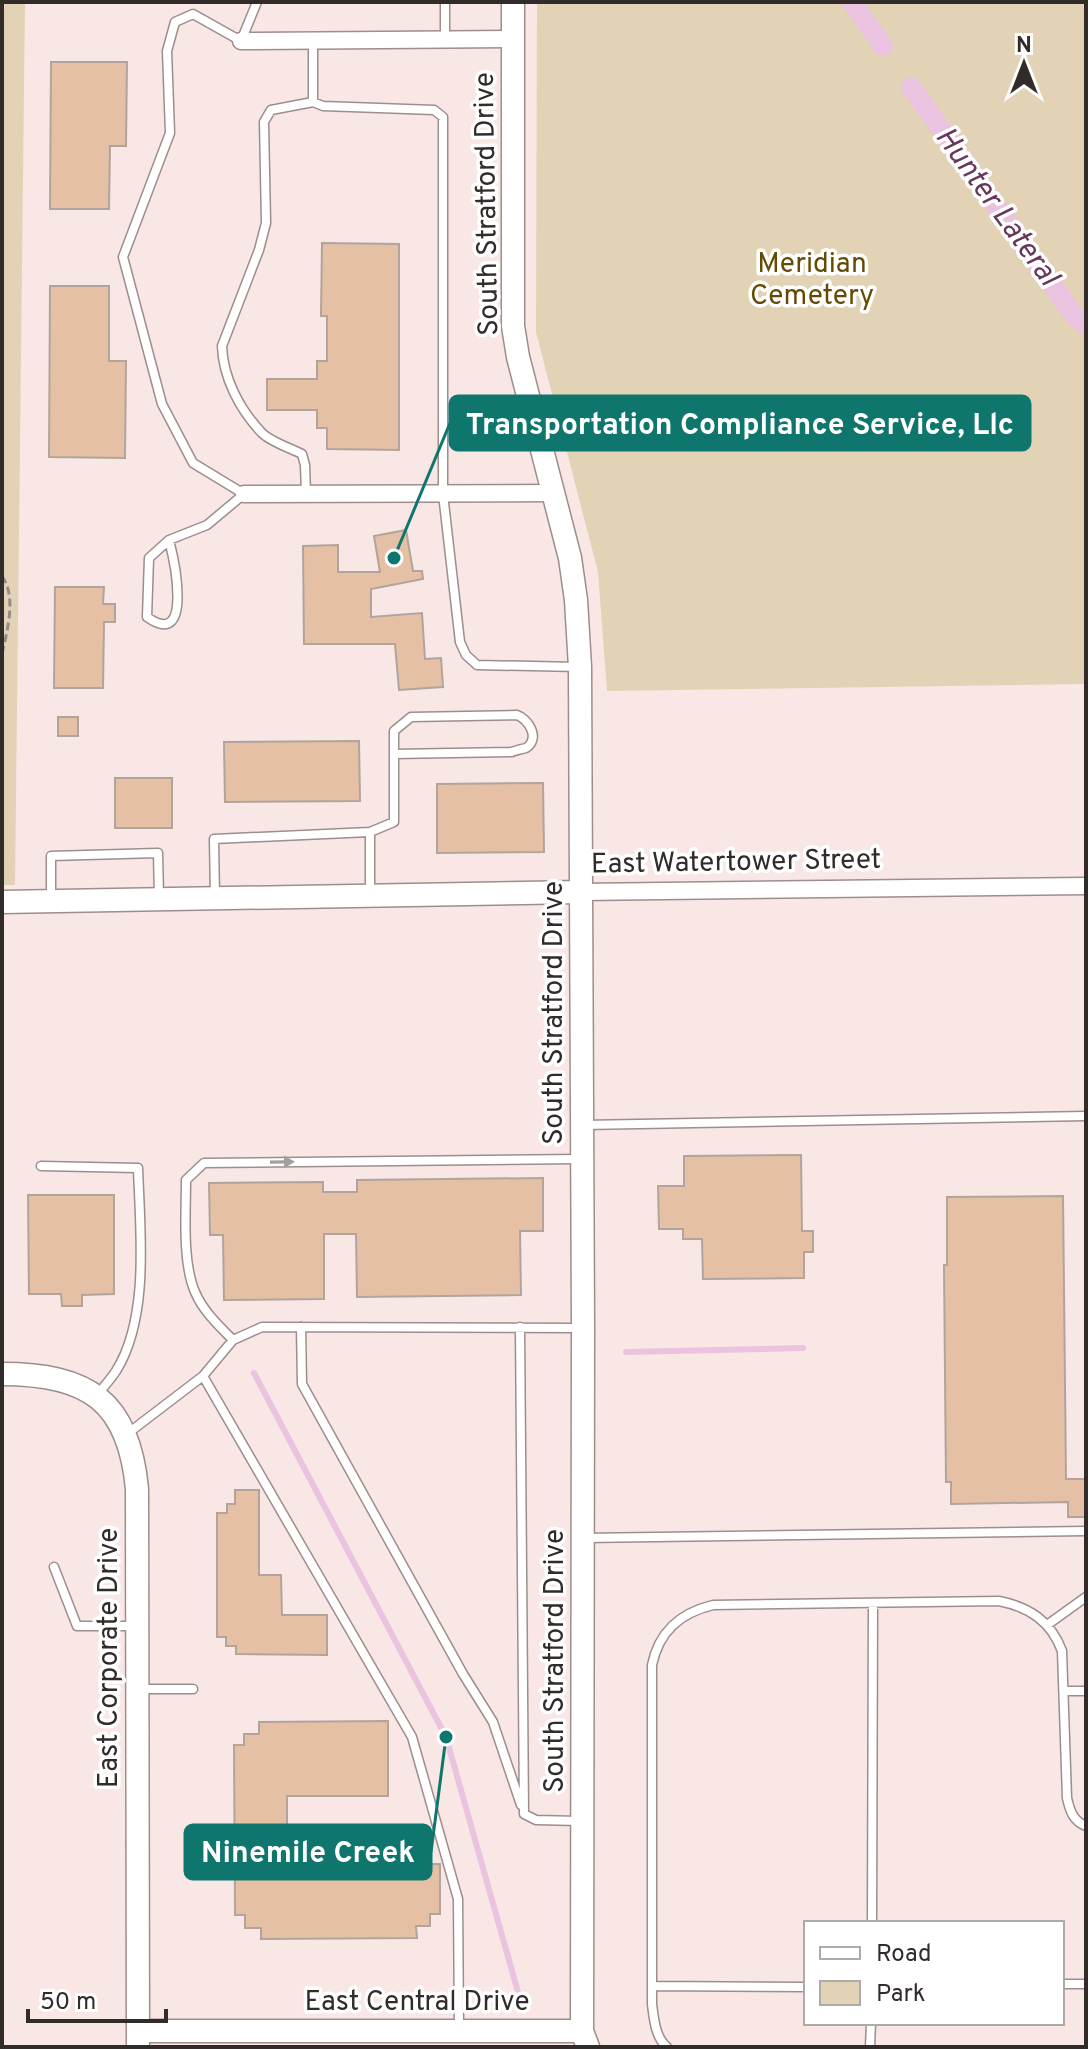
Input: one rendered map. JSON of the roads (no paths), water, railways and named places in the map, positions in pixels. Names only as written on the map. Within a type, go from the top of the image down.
[{"type":"street","name":"South Stratford Drive","points":[[513,2],[513,326],[518,357],[570,558],[580,667],[585,2039]]},
{"type":"street","points":[[241,41],[513,39]]},
{"type":"street","points":[[244,494],[552,493]]},
{"type":"street","name":"East Watertower Street","points":[[2,902],[1086,886]]},
{"type":"street","name":"East Corporate Drive","points":[[2,1374],[36,1374],[72,1382],[96,1397],[110,1410],[126,1434],[135,1461],[138,2039]]},
{"type":"street","name":"East Central Drive","points":[[138,2039],[459,2029],[585,2039]]},
{"type":"lane","points":[[169,540],[177,570],[177,616],[163,624],[147,617],[149,558],[169,540],[207,525],[244,494],[193,463],[162,404],[123,257],[170,133],[167,51],[175,22],[193,14],[241,41],[257,2]]},
{"type":"lane","points":[[445,2],[445,39]]},
{"type":"lane","points":[[313,40],[313,102]]},
{"type":"lane","points":[[307,494],[302,454],[263,435],[232,391],[223,362],[222,346],[259,250],[266,223],[264,122],[271,110],[313,102],[323,106],[434,110],[443,117],[443,494],[460,642],[466,655],[477,665],[580,667]]},
{"type":"lane","points":[[215,899],[214,839],[370,832],[394,822],[394,754],[394,731],[411,717],[517,715],[531,726],[532,741],[526,748],[512,752],[394,754]]},
{"type":"lane","points":[[370,832],[370,896]]},
{"type":"lane","points":[[51,901],[51,856],[158,853],[159,899]]},
{"type":"lane","points":[[582,1125],[1086,1116]]},
{"type":"lane","points":[[233,1340],[212,1319],[194,1291],[187,1251],[186,1180],[204,1163],[582,1159]]},
{"type":"lane","points":[[41,1166],[138,1168],[142,1277],[131,1333],[117,1370],[96,1397]]},
{"type":"lane","points":[[126,1434],[203,1376],[233,1340],[262,1327],[583,1328]]},
{"type":"lane","points":[[301,1327],[302,1384],[463,1674],[493,1722],[524,1814],[536,1820],[583,1821]]},
{"type":"lane","points":[[520,1327],[524,1814]]},
{"type":"lane","points":[[203,1376],[412,1737],[458,1899],[459,2029]]},
{"type":"lane","points":[[582,1538],[1086,1531]]},
{"type":"lane","points":[[54,1567],[77,1626],[137,1626]]},
{"type":"lane","points":[[1047,1625],[1086,1597]]},
{"type":"lane","points":[[667,2047],[661,2042],[655,2024],[652,1986],[652,1665],[662,1638],[680,1618],[696,1609],[713,1605],[999,1601],[1034,1613],[1057,1638],[1062,1651],[1067,1798],[1070,1812],[1086,1826]]},
{"type":"lane","points":[[872,1921],[873,1603]]},
{"type":"lane","points":[[137,1689],[193,1689]]},
{"type":"lane","points":[[1065,1691],[1086,1691]]},
{"type":"lane","points":[[1064,1984],[1086,1984]]},
{"type":"lane","points":[[652,1986],[804,1987]]},
{"type":"lane","points":[[870,2047],[871,2025]]},
{"type":"waterway","name":"Hunter Lateral","points":[[852,2],[883,46]]},
{"type":"waterway","name":"Hunter Lateral","points":[[911,87],[1074,315],[1086,325]]},
{"type":"waterway","points":[[626,1352],[803,1348]]},
{"type":"waterway","points":[[254,1373],[446,1737],[518,1992]]},
{"type":"place","name":"Transportation Compliance Service, Llc","points":[[394,558]]},
{"type":"place","name":"Ninemile Creek","points":[[446,1737]]},
{"type":"park label","name":"Meridian Cemetery","points":[[812,278]]}]
